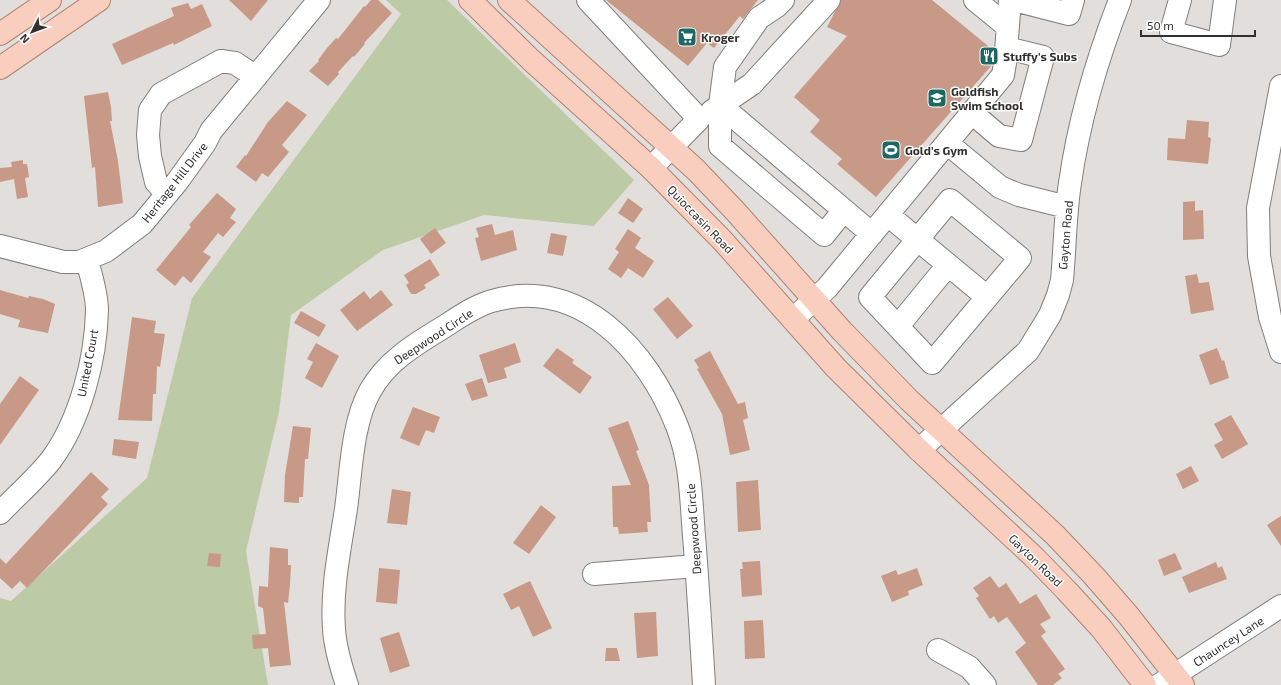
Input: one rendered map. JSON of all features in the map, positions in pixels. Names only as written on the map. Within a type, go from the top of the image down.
[{"type":"main road","points":[[0,34],[50,0]]},
{"type":"main road","points":[[0,68],[99,0]]},
{"type":"main road","name":"Quioccasin Road","points":[[470,0],[531,60],[651,168],[722,240],[836,368],[919,450]]},
{"type":"main road","points":[[511,1],[671,147],[736,212],[814,300],[904,394],[1055,535],[1128,615],[1172,682]]},
{"type":"main road","name":"Gayton Road","points":[[919,450],[1034,557],[1066,590],[1101,628],[1145,685]]},
{"type":"street","name":"Heritage Hill Drive","points":[[0,246],[63,262],[79,262],[106,252],[142,224],[167,194],[205,143],[211,131],[319,0]]},
{"type":"street","points":[[588,0],[699,119]]},
{"type":"street","points":[[783,0],[759,18],[724,67],[720,105],[720,146],[824,235],[844,210]]},
{"type":"street","points":[[651,168],[699,119],[752,84],[829,0]]},
{"type":"street","points":[[972,113],[999,136],[1021,140],[1043,57],[1007,38],[975,0]]},
{"type":"street","points":[[793,319],[827,288],[1003,75],[1010,0]]},
{"type":"street","points":[[1014,0],[1069,14],[1073,0]]},
{"type":"street","name":"Gayton Road","points":[[919,450],[1028,351],[1039,336],[1058,295],[1064,255],[1070,183],[1088,97],[1104,44],[1120,0]]},
{"type":"street","points":[[1180,0],[1171,32],[1219,45],[1225,0]]},
{"type":"street","points":[[167,194],[156,182],[150,156],[148,135],[150,110],[161,94],[221,61],[235,63],[256,77]]},
{"type":"street","points":[[1281,86],[1274,166],[1258,208],[1259,256],[1270,317],[1281,352]]},
{"type":"street","points":[[720,105],[872,234]]},
{"type":"street","points":[[947,143],[1000,187],[1019,195],[1067,207]]},
{"type":"street","points":[[950,200],[1020,258],[988,297],[932,363],[870,297],[950,200]]},
{"type":"street","points":[[888,215],[988,297]]},
{"type":"street","name":"United Court","points":[[0,513],[51,460],[80,403],[88,372],[97,310],[87,260]]},
{"type":"street","points":[[898,326],[948,265]]},
{"type":"street","name":"Deepwood Circle","points":[[347,685],[338,658],[334,629],[335,589],[356,436],[365,401],[381,375],[397,358],[471,309],[492,300],[526,295],[543,296],[575,305],[606,325],[648,370],[666,400],[678,429],[690,475],[704,685]]},
{"type":"street","points":[[594,574],[696,566]]},
{"type":"street","name":"Chauncey Lane","points":[[1172,682],[1281,606]]},
{"type":"street","points":[[938,650],[969,666],[985,685]]},
{"type":"green space","points":[[386,0],[447,0],[634,180],[594,226],[484,215],[383,250],[291,315],[279,412],[246,551],[268,685],[0,685],[0,598],[11,601],[147,478],[192,298],[401,14]]},
{"type":"building","points":[[229,0],[268,0],[251,21]]},
{"type":"building","points":[[371,0],[378,0],[392,13],[364,43],[365,44],[354,57],[353,56],[338,72],[339,74],[328,86],[309,71],[319,61],[318,60],[327,48],[336,38],[338,39],[364,6],[365,7]]},
{"type":"building","name":"Kroger","points":[[606,0],[758,0],[743,19],[740,16],[714,48],[707,43],[688,66]]},
{"type":"building","points":[[841,0],[932,0],[993,50],[992,65],[876,197],[837,164],[842,159],[810,132],[820,120],[794,97],[847,36],[827,27]]},
{"type":"building","points":[[188,3],[191,9],[202,4],[212,26],[174,45],[173,43],[122,65],[112,44],[174,16],[171,8]]},
{"type":"building","points":[[108,92],[112,121],[110,121],[118,161],[123,203],[98,207],[95,167],[92,168],[84,96]]},
{"type":"building","points":[[287,101],[307,115],[282,145],[289,152],[268,177],[262,173],[256,182],[236,167],[245,155],[246,156],[268,122]]},
{"type":"building","points":[[1187,120],[1209,122],[1208,137],[1211,138],[1208,164],[1167,160],[1168,138],[1185,139]]},
{"type":"building","points":[[23,160],[23,164],[27,164],[29,177],[25,178],[28,197],[17,199],[14,179],[0,182],[0,168],[12,167],[11,162]]},
{"type":"building","points":[[217,193],[236,209],[230,218],[236,222],[223,237],[218,233],[203,252],[211,257],[191,283],[183,276],[175,286],[156,270],[191,227],[189,225]]},
{"type":"building","points":[[628,198],[643,209],[633,223],[618,213]]},
{"type":"building","points":[[1195,201],[1195,211],[1203,210],[1204,239],[1183,240],[1183,202]]},
{"type":"building","points":[[492,224],[495,235],[513,230],[517,250],[481,261],[475,238],[479,237],[476,228]]},
{"type":"building","points":[[435,228],[446,243],[431,254],[420,239]]},
{"type":"building","points":[[628,229],[641,238],[635,248],[654,261],[643,278],[628,268],[621,278],[608,269],[619,252],[615,249]]},
{"type":"building","points":[[551,233],[567,236],[563,256],[547,253]]},
{"type":"building","points":[[430,259],[440,275],[424,285],[426,288],[416,294],[411,294],[406,285],[409,283],[404,275]]},
{"type":"building","points":[[1197,274],[1199,283],[1209,282],[1214,310],[1191,314],[1185,276]]},
{"type":"building","points":[[0,290],[28,298],[29,296],[43,299],[55,304],[48,333],[18,327],[20,320],[0,314]]},
{"type":"building","points":[[381,290],[393,305],[357,331],[340,310],[364,291],[370,299]]},
{"type":"building","points":[[668,297],[693,326],[677,339],[653,309]]},
{"type":"building","points":[[301,311],[326,325],[319,337],[294,323]]},
{"type":"building","points":[[132,317],[156,321],[154,333],[165,334],[160,367],[157,366],[156,394],[153,394],[152,421],[118,420]]},
{"type":"building","points":[[316,343],[339,356],[322,388],[305,378],[313,362],[307,359]]},
{"type":"building","points":[[515,343],[521,362],[504,368],[507,378],[488,383],[479,355]]},
{"type":"building","points":[[557,348],[574,360],[572,363],[592,377],[580,394],[543,366]]},
{"type":"building","points":[[1217,348],[1222,361],[1224,360],[1229,378],[1210,385],[1199,355]]},
{"type":"building","points":[[710,351],[738,404],[745,402],[748,418],[743,420],[750,450],[730,455],[722,414],[697,369],[699,368],[694,360]]},
{"type":"building","points":[[20,376],[39,390],[0,445],[0,404]]},
{"type":"building","points":[[482,378],[488,396],[472,401],[465,384]]},
{"type":"building","points":[[413,407],[440,417],[434,433],[426,430],[419,446],[400,438]]},
{"type":"building","points":[[1231,415],[1248,444],[1222,459],[1214,445],[1223,440],[1214,424]]},
{"type":"building","points":[[628,421],[639,450],[636,451],[649,485],[651,522],[647,522],[648,532],[619,534],[618,527],[613,527],[612,486],[631,485],[608,428]]},
{"type":"building","points":[[293,426],[311,428],[308,459],[305,459],[303,497],[299,497],[299,503],[284,502],[285,475]]},
{"type":"building","points":[[114,439],[139,442],[136,459],[112,455]]},
{"type":"building","points":[[1191,466],[1199,481],[1183,489],[1176,474]]},
{"type":"building","points":[[91,472],[109,489],[101,497],[108,504],[27,588],[20,581],[12,589],[0,578],[0,558],[6,564]]},
{"type":"building","points":[[758,480],[761,530],[738,532],[736,482]]},
{"type":"building","points":[[392,489],[411,492],[407,525],[387,523]]},
{"type":"building","points":[[541,505],[556,517],[529,554],[513,543]]},
{"type":"building","points":[[1281,516],[1281,546],[1267,525]]},
{"type":"building","points":[[270,547],[288,549],[288,565],[291,565],[288,603],[284,602],[291,665],[270,667],[268,648],[253,649],[252,635],[266,634],[263,608],[258,606],[259,586],[268,587]]},
{"type":"building","points":[[209,553],[221,554],[220,567],[207,566]]},
{"type":"building","points":[[1175,553],[1182,569],[1164,576],[1158,560]]},
{"type":"building","points":[[760,561],[762,595],[742,597],[740,569],[743,569],[742,562]]},
{"type":"building","points":[[1216,562],[1218,568],[1222,566],[1227,579],[1189,593],[1182,577]]},
{"type":"building","points":[[379,568],[400,570],[397,604],[376,602]]},
{"type":"building","points":[[917,568],[923,585],[908,591],[909,595],[892,602],[881,576],[896,570],[898,575]]},
{"type":"building","points":[[990,576],[999,588],[1006,583],[1020,604],[1036,594],[1051,618],[1040,624],[1046,632],[1041,636],[1065,669],[1058,674],[1062,678],[1053,685],[1038,685],[1015,652],[1026,643],[1007,617],[998,623],[994,616],[990,619],[976,598],[979,596],[973,588]]},
{"type":"building","points":[[530,581],[552,628],[533,637],[519,606],[511,610],[503,594]]},
{"type":"building","points":[[656,612],[658,656],[637,658],[634,613]]},
{"type":"building","points":[[763,620],[765,658],[745,659],[744,621]]},
{"type":"building","points":[[399,632],[410,666],[390,673],[380,638]]},
{"type":"building","points":[[606,648],[617,648],[620,661],[605,661]]},
{"type":"place","name":"Kroger","points":[[687,37]]},
{"type":"place","name":"Stuffy's Subs","points":[[989,56]]},
{"type":"place","name":"Goldfish Swim School","points":[[937,98]]},
{"type":"place","name":"Gold's Gym","points":[[891,150]]}]
